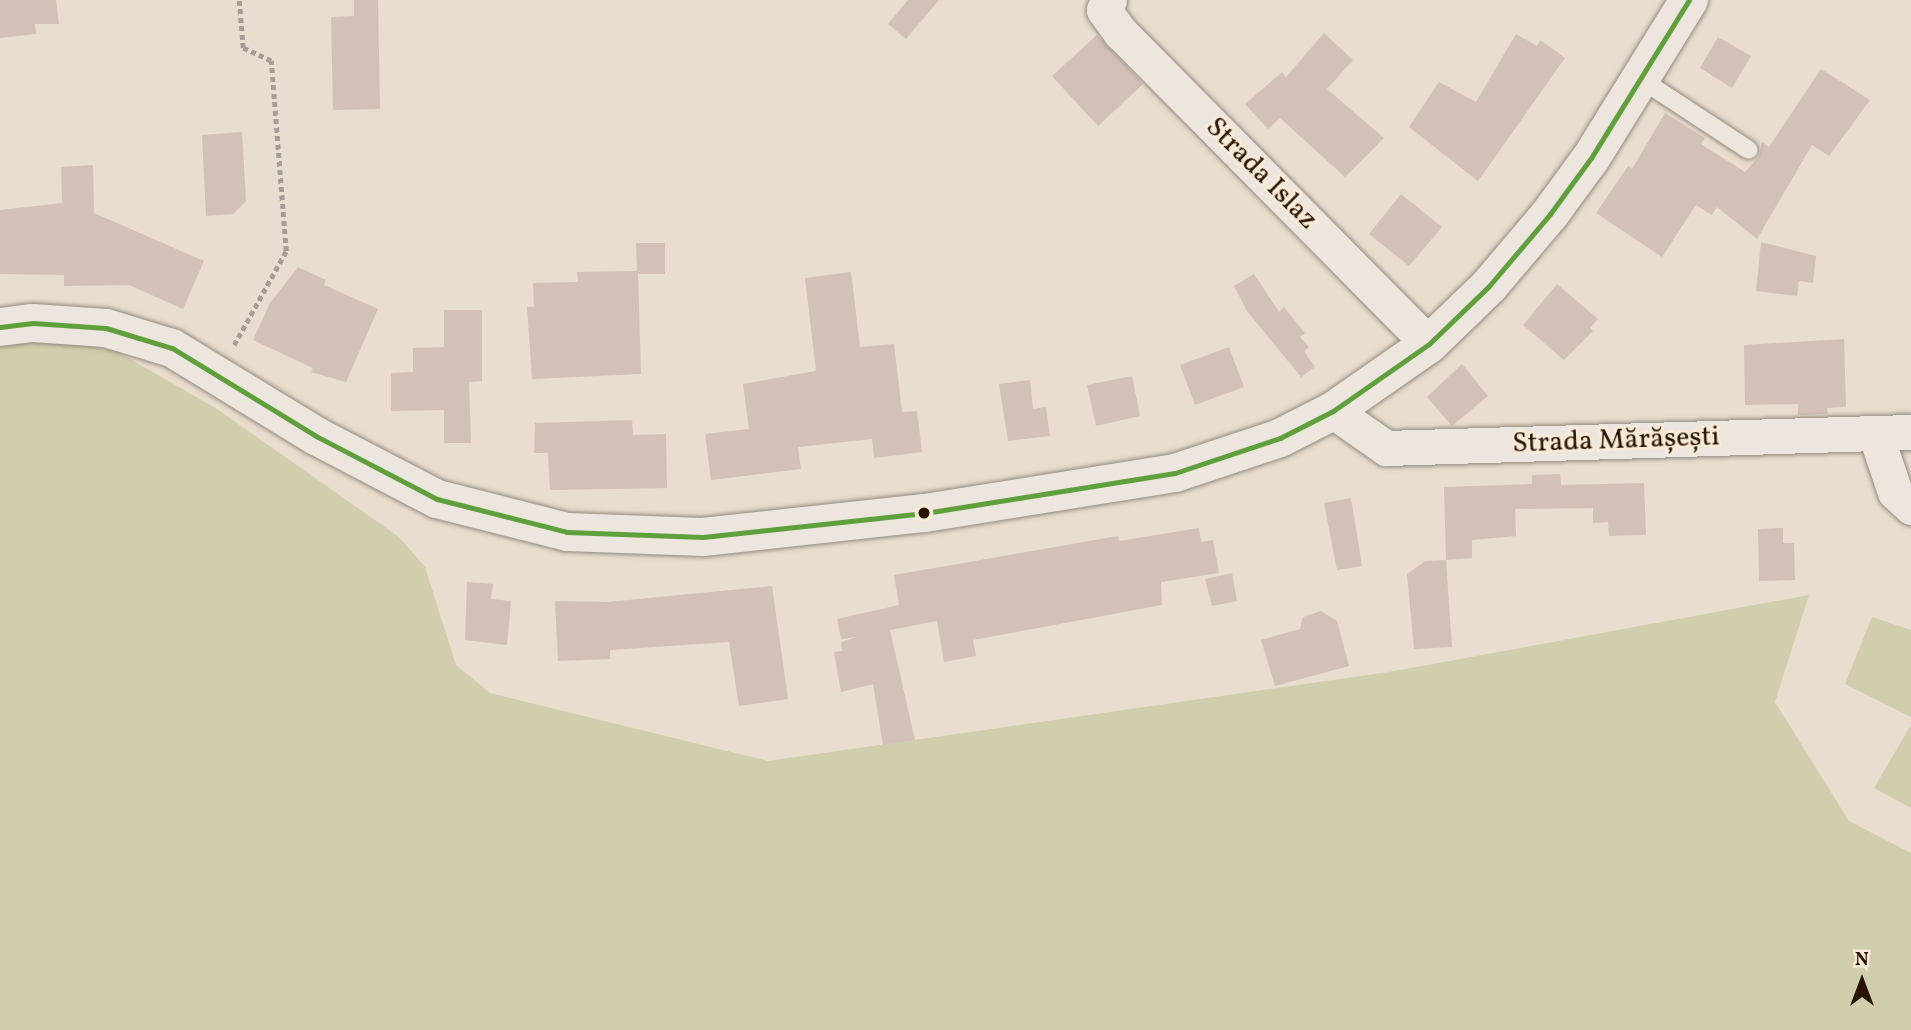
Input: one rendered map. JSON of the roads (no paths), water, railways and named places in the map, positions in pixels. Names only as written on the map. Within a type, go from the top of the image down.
[{"type":"street","name":"Strada Islaz","points":[[1109,0],[1104,10],[1121,33],[1429,344]]},
{"type":"street","points":[[0,327],[33,323],[106,328],[172,348],[316,436],[437,499],[567,532],[630,537],[703,537],[839,524],[1175,473],[1243,453],[1333,411],[1429,344],[1489,286],[1550,214],[1689,0]]},
{"type":"street","name":"Strada Mărășești","points":[[1333,411],[1386,448],[1911,432]]},
{"type":"street","points":[[1875,433],[1895,492],[1911,507]]},
{"type":"lane","points":[[1639,78],[1749,150]]}]
